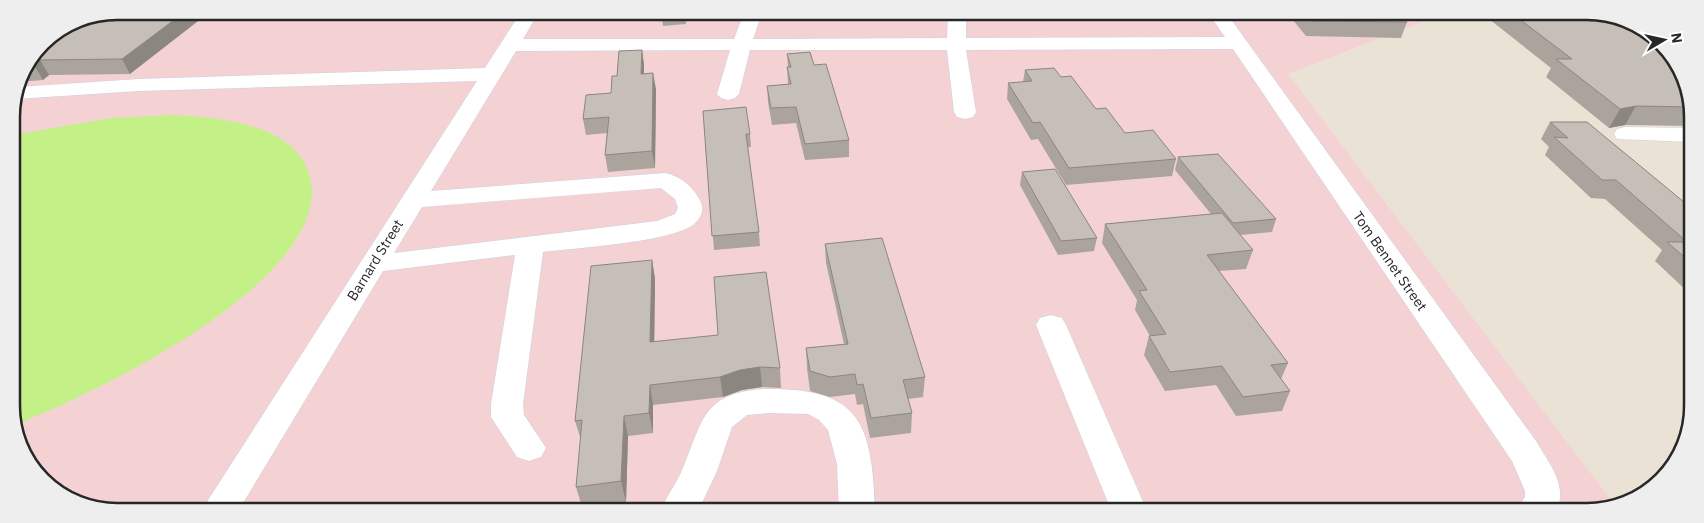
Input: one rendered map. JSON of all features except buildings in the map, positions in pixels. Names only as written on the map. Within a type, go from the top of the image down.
[{"type":"street","name":"Barnard Street","points":[[224,503],[525,20]]},
{"type":"street","points":[[728,94],[750,20]]},
{"type":"street","points":[[957,20],[956,46],[965,112]]},
{"type":"street","name":"Tom Bennet Street","points":[[1222,20],[1524,451],[1543,487],[1544,500],[1542,503]]},
{"type":"street","points":[[509,45],[742,43],[956,46],[1237,43]]},
{"type":"street","points":[[23,92],[139,85],[491,74]]},
{"type":"street","points":[[1625,134],[1684,135]]},
{"type":"street","points":[[373,264],[626,233],[678,222],[686,218],[690,210],[688,200],[677,185],[665,180],[651,179],[413,200]]},
{"type":"street","points":[[528,448],[508,417],[507,404],[530,246]]},
{"type":"street","points":[[1051,325],[1126,503]]},
{"type":"street","points":[[684,503],[690,493],[717,425],[725,413],[739,405],[765,400],[816,403],[838,416],[849,439],[855,467],[857,503]]},
{"type":"shaded area","points":[[110,20],[1427,20],[1288,74],[1611,500],[1594,503],[117,503],[92,500],[63,487],[44,470],[30,449],[25,437],[20,413],[20,110],[25,86],[34,66],[101,21]]},
{"type":"green space","points":[[172,115],[209,118],[249,125],[268,132],[285,142],[299,155],[308,171],[309,210],[288,250],[251,290],[203,326],[149,360],[96,388],[49,411],[21,422],[20,134],[111,118]]}]
